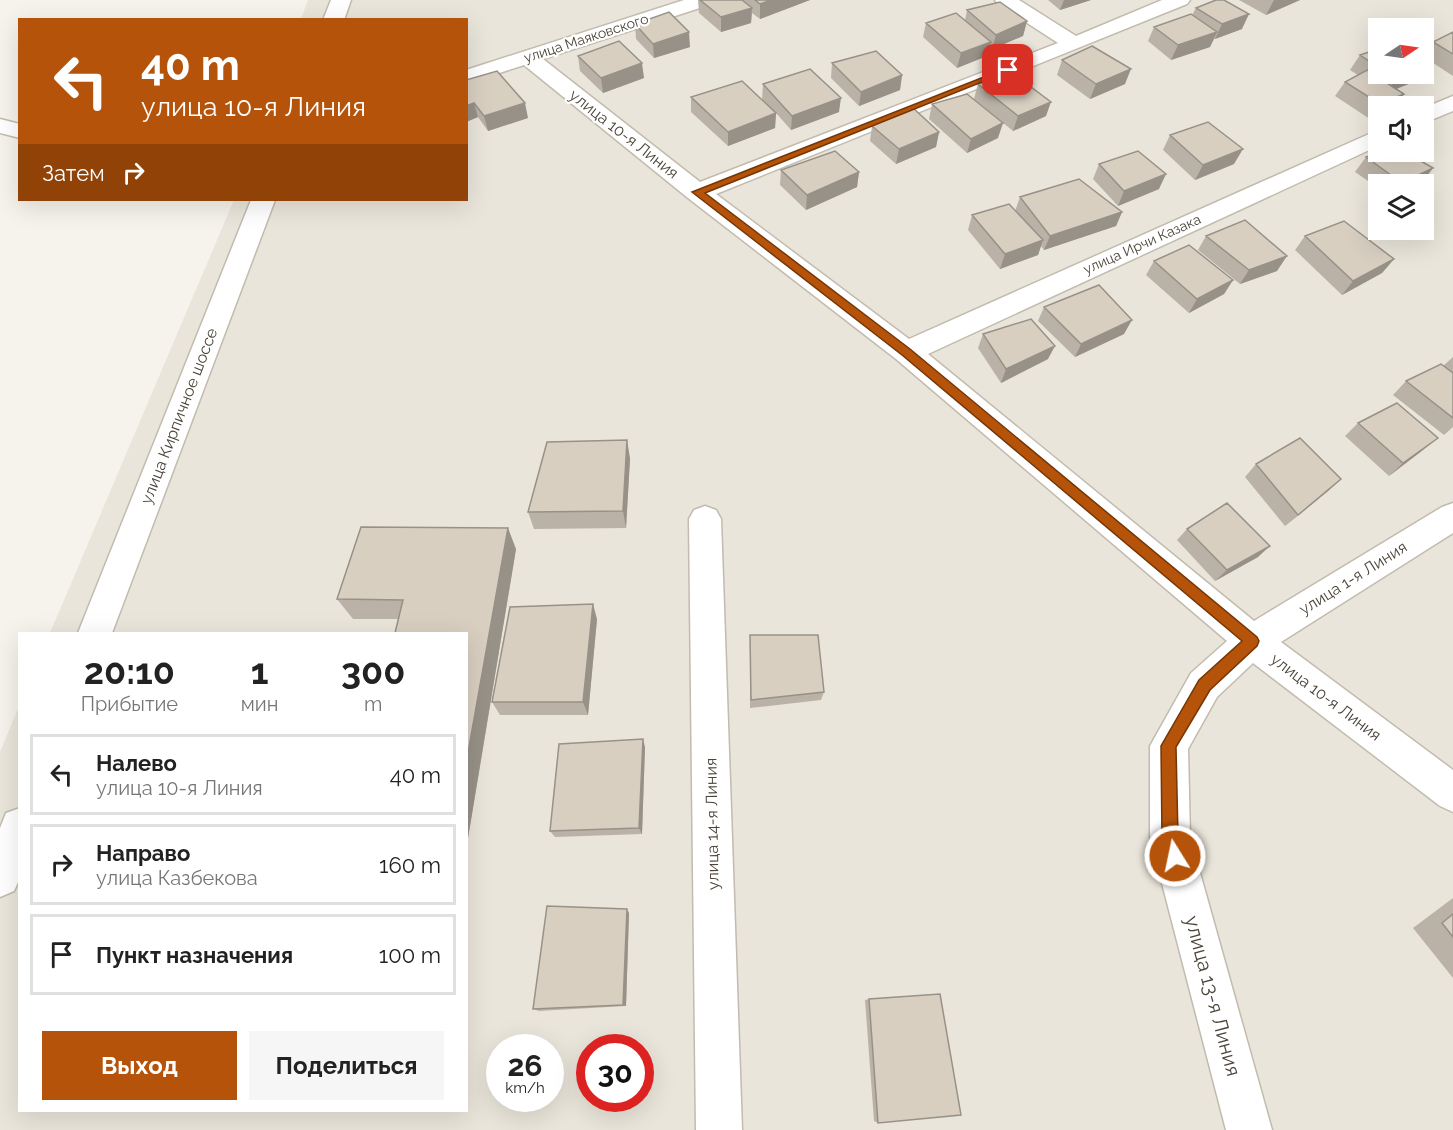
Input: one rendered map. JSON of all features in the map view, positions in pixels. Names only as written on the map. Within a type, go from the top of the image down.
[{"type":"street","points":[[334,18],[341,0]]},
{"type":"street","name":"улица Маяковского","points":[[468,75],[705,0]]},
{"type":"street","points":[[1005,0],[1074,44]]},
{"type":"street","points":[[697,192],[1180,0]]},
{"type":"street","name":"улица 10-я Линия","points":[[526,57],[906,352],[1252,641],[1453,793]]},
{"type":"street","points":[[1434,112],[1453,103]]},
{"type":"street","points":[[0,126],[18,130]]},
{"type":"street","name":"улица Ирчи Казака","points":[[906,352],[1368,142]]},
{"type":"street","name":"улица Кирпичное шоссе","points":[[95,632],[262,201]]},
{"type":"street","name":"улица 1-я Линия","points":[[1252,641],[1453,516]]},
{"type":"street","name":"улица 14-я Линия","points":[[705,519],[719,1130]]},
{"type":"street","name":"улица 13-я Линия","points":[[1249,1130],[1170,837],[1168,746],[1204,685],[1252,641]]},
{"type":"street","points":[[0,877],[18,832]]},
{"type":"shaded area","points":[[308,0],[1453,0],[1453,1130],[0,1130],[0,752],[18,708],[18,1112],[468,1112],[468,632],[50,632],[234,201],[468,201],[468,18],[301,18]]},
{"type":"building","points":[[700,0],[742,0],[752,8],[721,17]]},
{"type":"building","points":[[755,0],[771,0],[760,4]]},
{"type":"building","points":[[1216,0],[1224,0],[1249,14],[1222,24],[1196,8]]},
{"type":"building","points":[[1000,2],[1027,21],[996,35],[967,10]]},
{"type":"building","points":[[669,12],[689,32],[653,44],[635,24]]},
{"type":"building","points":[[956,13],[991,42],[961,53],[926,23]]},
{"type":"building","points":[[1191,14],[1217,32],[1178,45],[1154,27]]},
{"type":"building","points":[[1453,32],[1453,54],[1434,43]]},
{"type":"building","points":[[619,41],[642,63],[601,78],[578,56]]},
{"type":"building","points":[[1092,46],[1131,69],[1096,84],[1062,60]]},
{"type":"building","points":[[876,51],[902,75],[861,92],[832,63]]},
{"type":"building","points":[[1368,52],[1368,60],[1360,55]]},
{"type":"building","points":[[810,69],[841,98],[792,116],[763,84]]},
{"type":"building","points":[[1367,70],[1368,84],[1389,84],[1404,94],[1368,96],[1345,82]]},
{"type":"building","points":[[497,71],[525,103],[484,116],[474,103],[468,105],[468,79]]},
{"type":"building","points":[[1011,72],[1051,102],[1018,116],[978,84]]},
{"type":"building","points":[[742,81],[776,113],[728,132],[691,97]]},
{"type":"building","points":[[967,94],[1003,123],[971,139],[932,104]]},
{"type":"building","points":[[912,107],[939,132],[899,149],[872,126]]},
{"type":"building","points":[[1208,122],[1243,149],[1203,165],[1170,135]]},
{"type":"building","points":[[835,151],[859,172],[807,195],[781,170]]},
{"type":"building","points":[[1138,151],[1166,174],[1124,191],[1099,164]]},
{"type":"building","points":[[1373,162],[1422,162],[1433,168],[1421,174],[1390,174]]},
{"type":"building","points":[[1079,179],[1122,212],[1050,236],[1020,197]]},
{"type":"building","points":[[1009,204],[1043,240],[1005,254],[972,215]]},
{"type":"building","points":[[1245,220],[1287,256],[1249,270],[1206,236]]},
{"type":"building","points":[[1344,221],[1394,259],[1353,281],[1305,236]]},
{"type":"building","points":[[1189,245],[1233,280],[1197,299],[1154,261]]},
{"type":"building","points":[[1099,285],[1132,320],[1081,344],[1044,307]]},
{"type":"building","points":[[1031,319],[1055,346],[1006,369],[983,334]]},
{"type":"building","points":[[1441,364],[1453,373],[1453,418],[1406,381]]},
{"type":"building","points":[[1397,403],[1438,438],[1403,463],[1358,423]]},
{"type":"building","points":[[1300,438],[1341,479],[1298,515],[1256,464]]},
{"type":"building","points":[[627,440],[623,511],[528,512],[547,442]]},
{"type":"building","points":[[1227,503],[1270,546],[1227,570],[1187,529]]},
{"type":"building","points":[[361,527],[508,528],[468,753],[468,632],[395,632],[403,600],[337,599]]},
{"type":"building","points":[[593,604],[583,702],[492,702],[510,607]]},
{"type":"building","points":[[750,635],[818,635],[824,692],[751,700]]},
{"type":"building","points":[[643,739],[639,828],[550,831],[559,744]]},
{"type":"building","points":[[547,906],[627,909],[623,1005],[533,1009]]},
{"type":"building","points":[[1453,914],[1453,937],[1442,923]]},
{"type":"building","points":[[940,994],[961,1115],[878,1123],[869,999]]},
{"type":"route","points":[[1008,70],[697,192],[906,352],[1252,641],[1204,685],[1168,746],[1170,837],[1175,856]]}]
